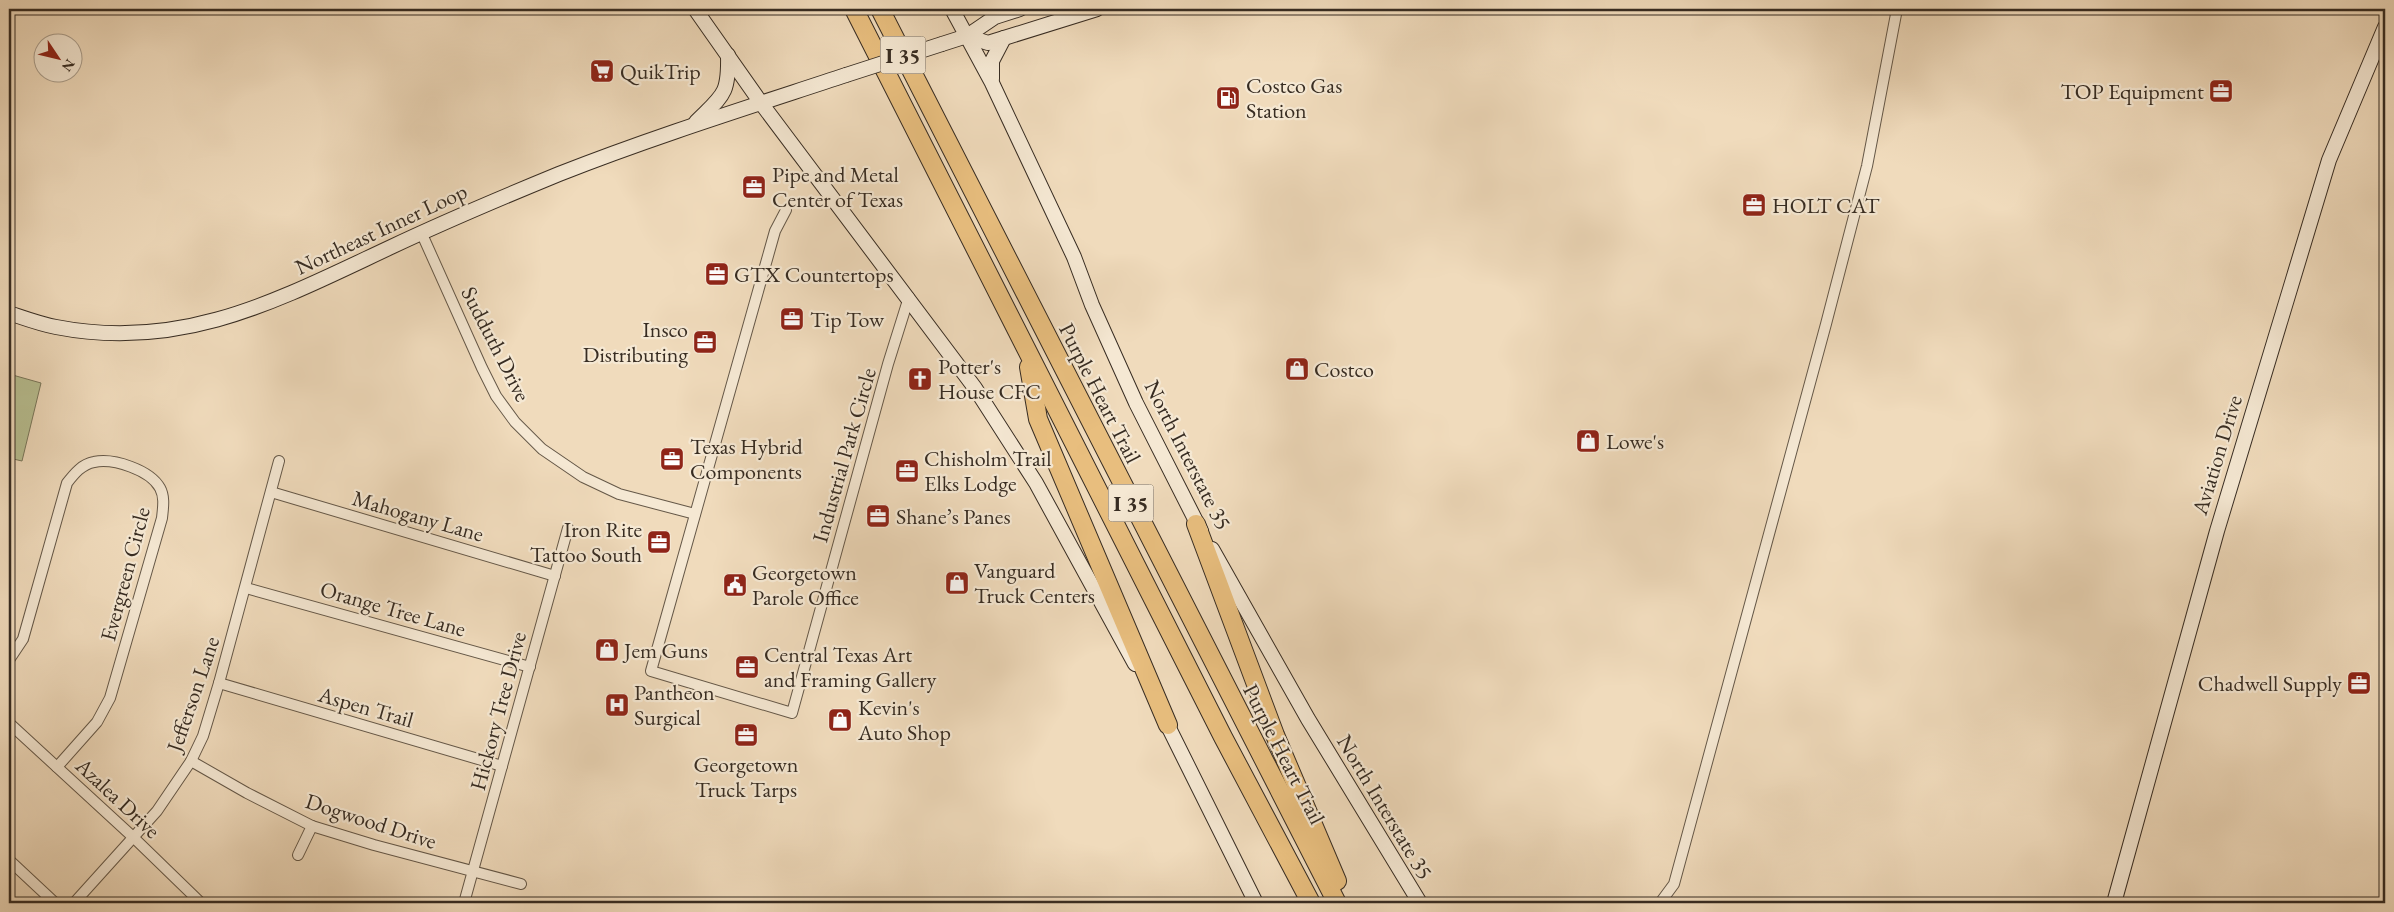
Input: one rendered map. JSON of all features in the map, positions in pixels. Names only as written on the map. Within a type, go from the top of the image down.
[{"type":"highway","name":"Purple Heart Trail","points":[[854,9],[1223,738],[1311,903]]},
{"type":"highway","name":"Purple Heart Trail","points":[[880,9],[1337,903]]},
{"type":"highway","points":[[893,9],[927,102]]},
{"type":"highway","points":[[1027,352],[1038,419],[1168,725]]},
{"type":"highway","points":[[1196,524],[1300,795],[1335,878],[1349,903]]},
{"type":"main road","points":[[695,9],[761,103],[976,388],[1036,483],[1168,725],[1256,903]]},
{"type":"main road","name":"North Interstate 35","points":[[952,9],[992,83],[1074,257],[1092,305],[1136,404],[1196,524],[1308,719],[1420,903]]},
{"type":"main road","points":[[967,36],[995,16],[1020,9]]},
{"type":"main road","points":[[967,36],[988,43],[1097,9]]},
{"type":"main road","name":"Aviation Drive","points":[[2114,903],[2217,531],[2329,160],[2385,27]]},
{"type":"main road","name":"Northeast Inner Loop","points":[[9,313],[55,327],[97,332],[164,331],[223,319],[275,302],[421,232],[559,174],[694,125],[967,36]]},
{"type":"main road","points":[[992,83],[992,61],[1004,38]]},
{"type":"main road","points":[[694,125],[726,89],[728,54]]},
{"type":"street","points":[[1660,903],[1674,884],[1826,324],[1867,166],[1897,9]]},
{"type":"street","name":"Industrial Park Circle","points":[[786,210],[775,231],[651,672],[792,713],[888,364],[909,297]]},
{"type":"street","name":"Sudduth Drive","points":[[421,232],[482,368],[496,396],[515,422],[542,448],[583,477],[619,494],[695,514]]},
{"type":"street","name":"Evergreen Circle","points":[[9,660],[23,639],[68,484],[75,473],[93,462],[104,461],[146,472],[160,488],[163,502],[162,518],[110,698],[97,722],[57,768]]},
{"type":"street","name":"Jefferson Lane","points":[[74,903],[157,811],[191,761],[203,736],[246,588],[279,461]]},
{"type":"street","name":"Mahogany Lane","points":[[271,492],[555,576]]},
{"type":"street","name":"Hickory Tree Drive","points":[[464,903],[568,528]]},
{"type":"street","name":"Orange Tree Lane","points":[[246,588],[530,667]]},
{"type":"street","name":"Aspen Trail","points":[[219,684],[502,766]]},
{"type":"street","name":"Azalea Drive","points":[[9,723],[134,837],[201,903]]},
{"type":"street","name":"Dogwood Drive","points":[[191,761],[247,793],[312,826],[521,884]]},
{"type":"street","points":[[298,855],[312,826]]},
{"type":"street","points":[[9,860],[55,903]]},
{"type":"green space","points":[[9,374],[41,383],[22,461],[9,458]]},
{"type":"place","name":"QuikTrip","points":[[602,71]]},
{"type":"place","name":"TOP Equipment","points":[[2221,91]]},
{"type":"place","name":"Costco Gas Station","points":[[1228,98]]},
{"type":"place","name":"Pipe and Metal Center of Texas","points":[[754,187]]},
{"type":"place","name":"HOLT CAT","points":[[1754,205]]},
{"type":"place","name":"GTX Countertops","points":[[717,274]]},
{"type":"place","name":"Tip Tow","points":[[792,319]]},
{"type":"place","name":"Insco Distributing","points":[[705,342]]},
{"type":"place","name":"Costco","points":[[1297,369]]},
{"type":"place","name":"Potter's House CFC","points":[[920,379]]},
{"type":"place","name":"Lowe's","points":[[1588,441]]},
{"type":"place","name":"Texas Hybrid Components","points":[[672,459]]},
{"type":"place","name":"Chisholm Trail Elks Lodge","points":[[907,471]]},
{"type":"place","name":"Shane’s Panes","points":[[878,516]]},
{"type":"place","name":"Iron Rite Tattoo South","points":[[659,542]]},
{"type":"place","name":"Vanguard Truck Centers","points":[[957,583]]},
{"type":"place","name":"Georgetown Parole Office","points":[[735,585]]},
{"type":"place","name":"Jem Guns","points":[[607,650]]},
{"type":"place","name":"Central Texas Art and Framing Gallery","points":[[747,667]]},
{"type":"place","name":"Chadwell Supply","points":[[2359,683]]},
{"type":"place","name":"Pantheon Surgical","points":[[617,705]]},
{"type":"place","name":"Kevin's Auto Shop","points":[[840,720]]},
{"type":"place","name":"Georgetown Truck Tarps","points":[[746,735]]}]
